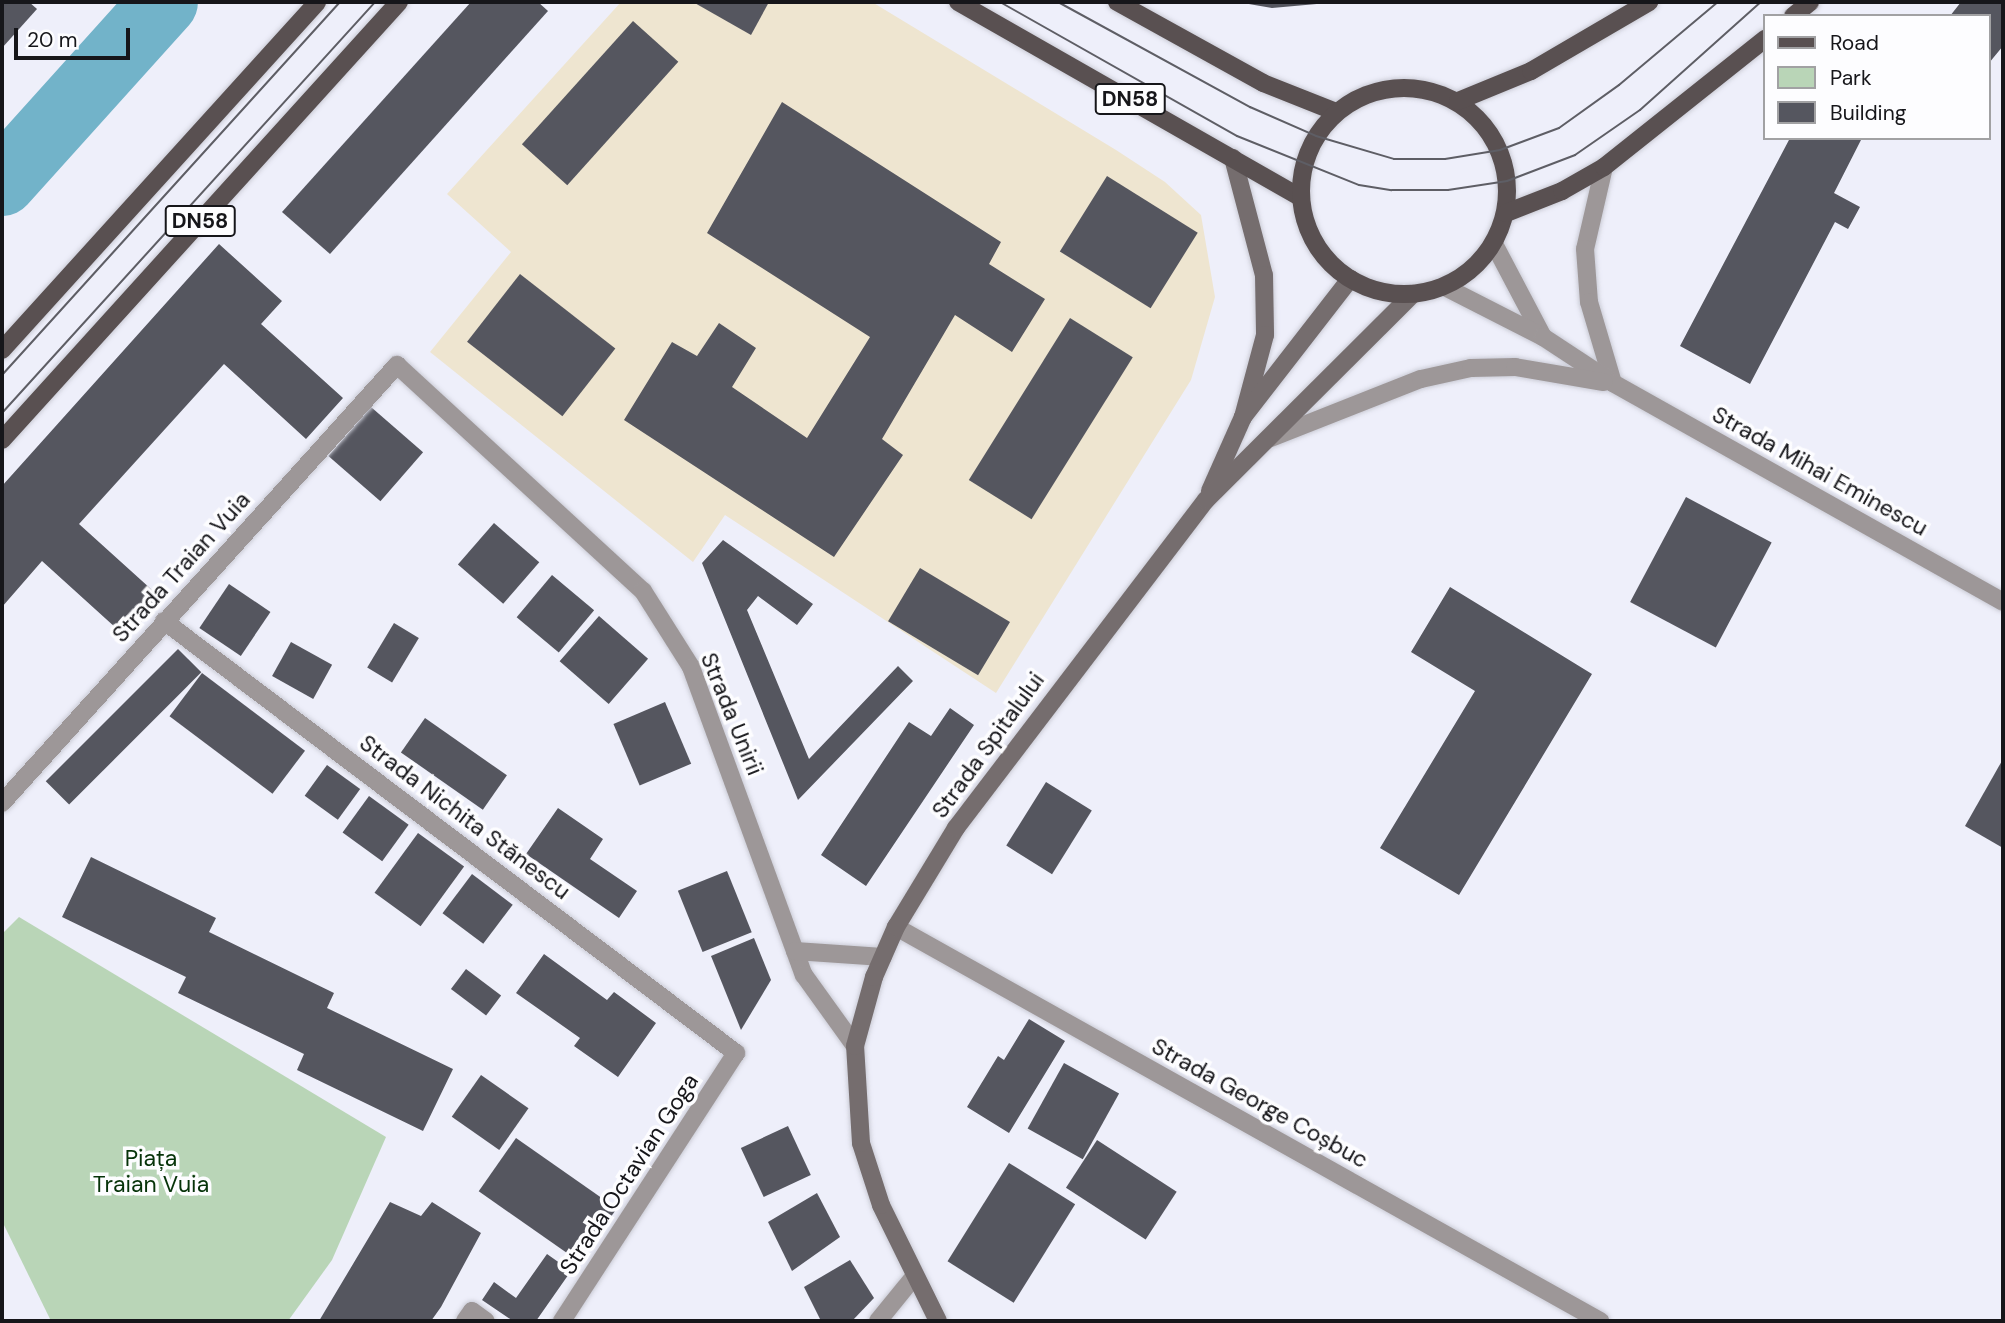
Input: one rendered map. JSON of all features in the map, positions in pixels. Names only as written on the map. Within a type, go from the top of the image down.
[{"type":"main road","name":"DN58","points":[[2,350],[317,2]]},
{"type":"main road","name":"DN58","points":[[2,440],[399,2]]},
{"type":"main road","name":"DN58","points":[[958,2],[1301,198]]},
{"type":"main road","points":[[1117,2],[1263,83],[1336,112]]},
{"type":"main road","points":[[1458,102],[1531,71],[1649,2]]},
{"type":"main road","points":[[1795,14],[1810,2]]},
{"type":"main road","points":[[1506,213],[1562,191],[1604,167],[1764,40]]},
{"type":"main road","points":[[1395,87],[1428,89],[1458,102],[1483,122],[1500,150],[1507,181],[1506,213],[1494,244],[1472,269],[1445,287],[1413,294],[1380,292],[1350,279],[1320,248],[1308,230],[1301,198],[1308,150],[1336,112],[1364,95],[1395,87]]},
{"type":"main road","points":[[1233,158],[1264,275],[1265,335],[1243,417]]},
{"type":"main road","name":"Strada Spitalului","points":[[1206,500],[1243,417],[1350,279]]},
{"type":"main road","name":"Strada Spitalului","points":[[855,1046],[883,957],[896,927],[956,828],[1206,500],[1413,294]]},
{"type":"main road","points":[[855,1046],[862,1143],[881,1205],[913,1278],[939,1321]]},
{"type":"street","points":[[1604,167],[1585,249],[1588,302],[1612,383]]},
{"type":"street","name":"Strada Mihai Eminescu","points":[[1494,244],[1543,337]]},
{"type":"street","name":"Strada Mihai Eminescu","points":[[1445,287],[1543,337],[1612,383],[2003,602]]},
{"type":"street","name":"Strada Traian Vuia","points":[[2,803],[397,365]]},
{"type":"street","name":"Strada Unirii","points":[[397,365],[643,592],[691,667],[795,951],[826,1012],[855,1046]]},
{"type":"street","name":"Strada Mihai Eminescu","points":[[1271,438],[1421,379],[1471,368],[1515,367],[1612,383]]},
{"type":"street","name":"Strada Nichita Stănescu","points":[[164,621],[736,1053]]},
{"type":"street","name":"Strada George Coșbuc","points":[[896,927],[1600,1321]]},
{"type":"street","points":[[795,951],[883,957]]},
{"type":"street","name":"Strada Octavian Goga","points":[[562,1321],[736,1053]]},
{"type":"street","points":[[878,1321],[913,1278]]},
{"type":"street","points":[[465,1321],[472,1311],[486,1321]]},
{"type":"shaded area","points":[[621,2],[872,2],[1116,150],[1165,182],[1201,215],[1215,297],[1191,380],[996,693],[725,515],[693,562],[430,352],[511,252],[447,194]]},
{"type":"green space","name":"Piața Traian Vuia","points":[[19,917],[386,1137],[332,1260],[288,1321],[51,1321],[2,1221],[2,934]]},
{"type":"building","points":[[2,2],[29,2],[37,9],[2,48]]},
{"type":"building","points":[[471,2],[538,2],[548,11],[330,254],[282,212]]},
{"type":"building","points":[[693,2],[769,2],[751,35]]},
{"type":"building","points":[[1243,2],[1339,2],[1272,8],[1243,3]]},
{"type":"building","points":[[1961,2],[2003,2],[2003,46],[1991,61],[1991,14],[1952,14]]},
{"type":"building","points":[[633,21],[678,62],[567,185],[522,144]]},
{"type":"building","points":[[782,102],[1001,242],[989,264],[1045,299],[1012,352],[955,315],[882,439],[903,455],[834,557],[624,420],[672,342],[697,356],[719,323],[756,348],[732,387],[807,438],[870,337],[707,233]]},
{"type":"building","points":[[1789,140],[1861,140],[1834,193],[1860,207],[1848,229],[1835,222],[1750,384],[1680,346]]},
{"type":"building","points":[[1107,176],[1198,233],[1151,308],[1060,251]]},
{"type":"building","points":[[219,244],[282,301],[261,324],[343,398],[306,439],[224,364],[79,524],[162,599],[127,638],[42,561],[2,607],[2,486]]},
{"type":"building","points":[[520,274],[615,348],[562,416],[467,342]]},
{"type":"building","points":[[1070,318],[1133,357],[1032,519],[969,480]]},
{"type":"building","points":[[371,407],[423,452],[380,501],[328,456]]},
{"type":"building","points":[[1686,497],[1772,543],[1716,648],[1630,602]]},
{"type":"building","points":[[494,523],[539,562],[503,604],[458,565]]},
{"type":"building","points":[[723,540],[813,604],[797,625],[758,596],[747,610],[809,759],[898,666],[913,681],[798,800],[702,563]]},
{"type":"building","points":[[920,568],[1010,622],[978,675],[888,621]]},
{"type":"building","points":[[552,575],[594,610],[559,652],[517,617]]},
{"type":"building","points":[[229,584],[270,612],[241,656],[199,628]]},
{"type":"building","points":[[1450,587],[1592,674],[1459,895],[1380,848],[1475,691],[1411,652]]},
{"type":"building","points":[[599,616],[648,659],[609,704],[560,661]]},
{"type":"building","points":[[394,623],[419,638],[392,683],[367,668]]},
{"type":"building","points":[[291,642],[332,665],[313,699],[272,676]]},
{"type":"building","points":[[178,649],[201,672],[69,805],[46,781]]},
{"type":"building","points":[[202,673],[305,751],[273,794],[170,716]]},
{"type":"building","points":[[665,702],[691,764],[640,786],[613,724]]},
{"type":"building","points":[[950,708],[974,725],[866,886],[821,855],[909,722],[931,736]]},
{"type":"building","points":[[425,718],[507,775],[483,810],[401,752]]},
{"type":"building","points":[[2003,759],[2003,848],[1965,826]]},
{"type":"building","points":[[327,765],[360,789],[338,820],[305,796]]},
{"type":"building","points":[[1046,782],[1092,811],[1052,874],[1006,846]]},
{"type":"building","points":[[369,796],[409,825],[382,861],[343,832]]},
{"type":"building","points":[[558,808],[603,839],[590,859],[637,891],[619,918],[526,854]]},
{"type":"building","points":[[418,833],[464,867],[421,926],[375,893]]},
{"type":"building","points":[[91,857],[216,918],[209,932],[334,993],[327,1008],[453,1069],[423,1131],[297,1070],[304,1054],[178,993],[186,977],[62,917]]},
{"type":"building","points":[[727,871],[752,932],[703,952],[678,891]]},
{"type":"building","points":[[472,874],[513,905],[483,944],[443,913]]},
{"type":"building","points":[[754,938],[771,980],[741,1030],[711,956]]},
{"type":"building","points":[[544,954],[607,1000],[614,992],[656,1023],[618,1077],[574,1046],[580,1038],[516,993]]},
{"type":"building","points":[[466,969],[501,995],[486,1015],[451,989]]},
{"type":"building","points":[[1029,1019],[1065,1041],[1009,1133],[967,1107],[998,1056],[1004,1060]]},
{"type":"building","points":[[1064,1063],[1119,1094],[1083,1159],[1028,1129]]},
{"type":"building","points":[[481,1075],[529,1108],[499,1150],[452,1117]]},
{"type":"building","points":[[788,1126],[811,1175],[764,1197],[741,1148]]},
{"type":"building","points":[[516,1138],[617,1209],[579,1262],[479,1191]]},
{"type":"building","points":[[1097,1140],[1177,1192],[1146,1240],[1066,1188]]},
{"type":"building","points":[[1009,1163],[1075,1204],[1014,1303],[948,1261]]},
{"type":"building","points":[[817,1193],[840,1237],[792,1271],[768,1222]]},
{"type":"building","points":[[390,1202],[421,1216],[432,1202],[481,1233],[441,1307],[431,1321],[319,1321]]},
{"type":"building","points":[[547,1254],[571,1271],[536,1321],[513,1321],[482,1300],[494,1282],[516,1298]]},
{"type":"building","points":[[850,1260],[874,1298],[852,1321],[821,1321],[804,1287]]},
{"type":"waterway","points":[[2,182],[164,2]]},
{"type":"tram line","points":[[2,375],[340,2]]},
{"type":"tram line","points":[[2,413],[375,2]]},
{"type":"tram line","points":[[1000,2],[1237,136],[1359,185],[1392,190],[1448,190],[1507,181],[1575,155],[1640,110],[1761,2]]},
{"type":"tram line","points":[[1058,2],[1250,107],[1316,136],[1394,159],[1445,159],[1500,150],[1559,128],[1619,85],[1718,2]]}]
